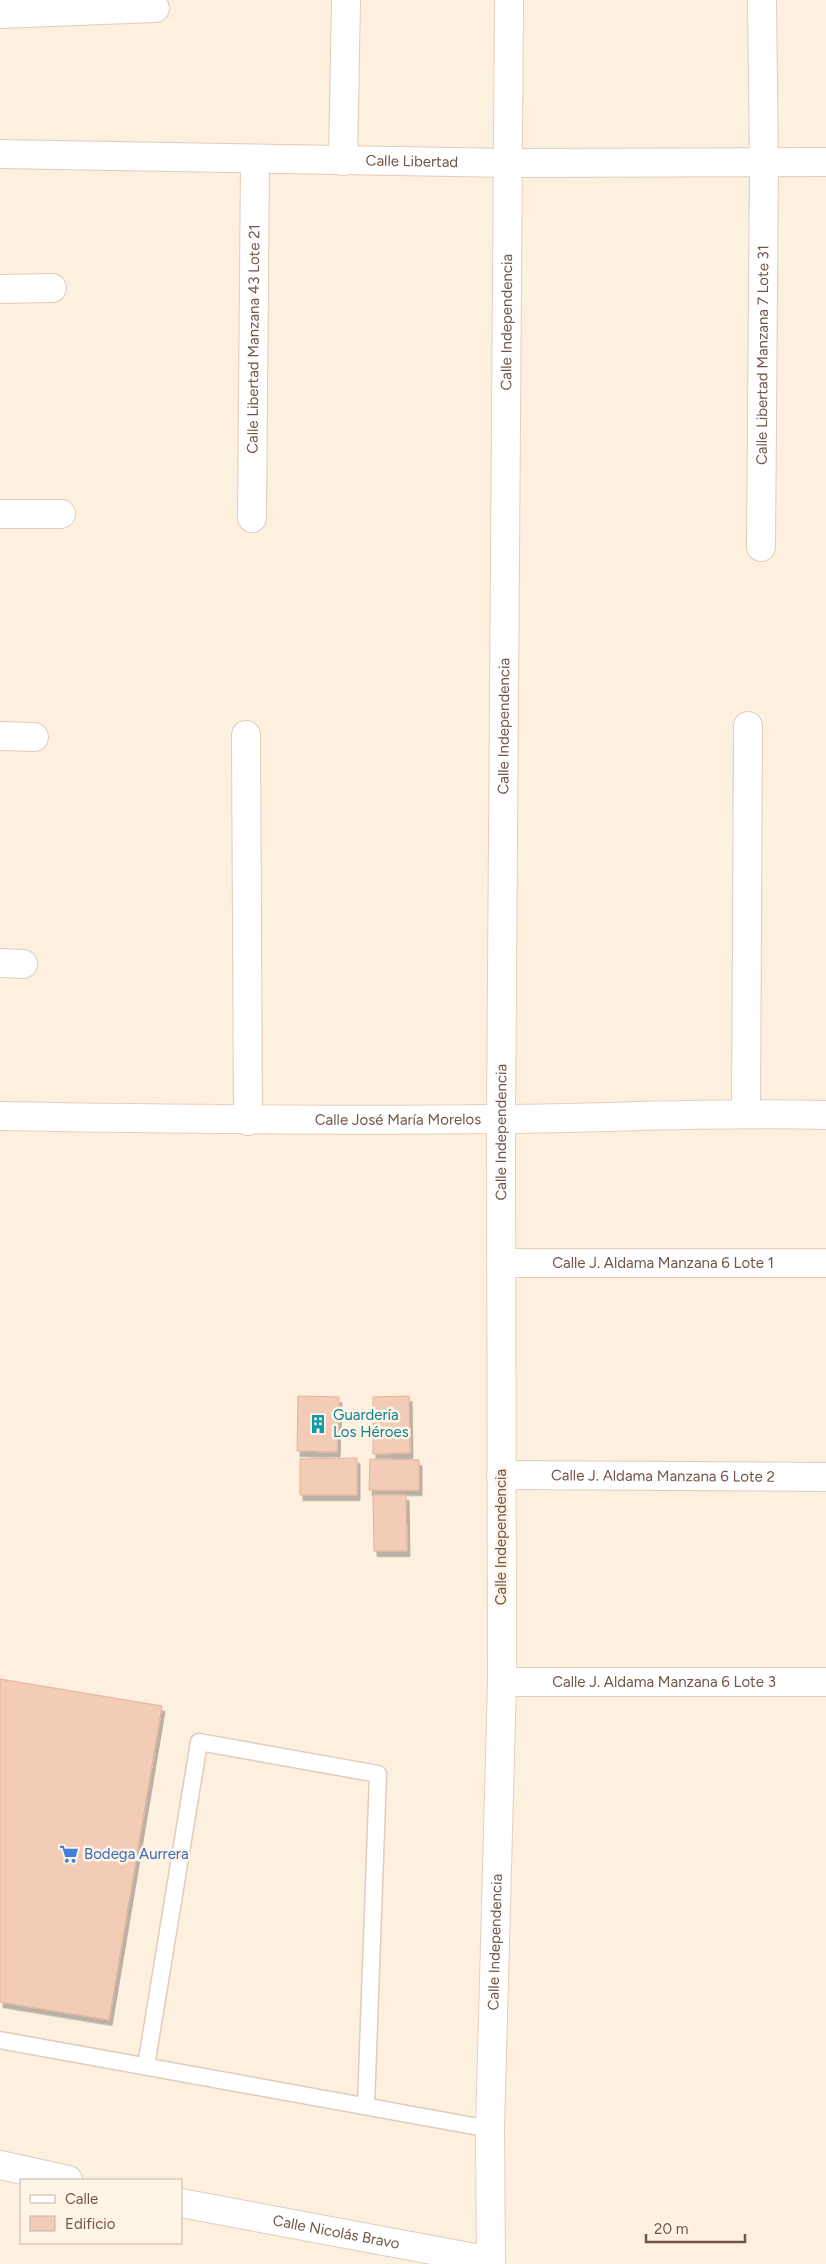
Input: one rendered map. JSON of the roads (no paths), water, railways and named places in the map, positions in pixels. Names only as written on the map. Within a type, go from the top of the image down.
[{"type":"street","points":[[343,161],[346,0]]},
{"type":"street","name":"Calle Independencia","points":[[491,2262],[490,2129],[502,1682],[501,1119],[510,0]]},
{"type":"street","name":"Calle Libertad Manzana 7 Lote 31","points":[[761,547],[764,163],[762,0]]},
{"type":"street","points":[[0,14],[155,8]]},
{"type":"street","name":"Calle Libertad","points":[[0,154],[510,163],[826,162]]},
{"type":"street","name":"Calle Libertad Manzana 43 Lote 21","points":[[252,518],[255,159]]},
{"type":"street","points":[[0,288],[52,288]]},
{"type":"street","points":[[0,514],[61,514]]},
{"type":"street","points":[[746,1113],[748,726]]},
{"type":"street","points":[[246,735],[248,1121]]},
{"type":"street","points":[[0,736],[34,737]]},
{"type":"street","name":"Calle José María Morelos","points":[[0,1116],[248,1121],[501,1119],[746,1113],[826,1115]]},
{"type":"street","name":"Calle J. Aldama Manzana 6 Lote 1","points":[[501,1263],[826,1263]]},
{"type":"street","name":"Calle J. Aldama Manzana 6 Lote 2","points":[[501,1475],[826,1477]]},
{"type":"street","name":"Calle J. Aldama Manzana 6 Lote 3","points":[[502,1682],[826,1682]]},
{"type":"street","points":[[0,2165],[63,2179]]},
{"type":"street","name":"Calle Nicolás Bravo","points":[[182,2203],[491,2262]]},
{"type":"lane","points":[[146,2066],[199,1742],[378,1774],[366,2106]]},
{"type":"lane","points":[[0,2040],[490,2129]]},
{"type":"place","name":"Guardería Los Héroes","points":[[318,1424]]},
{"type":"place","name":"Bodega Aurrera","points":[[69,1854]]}]
